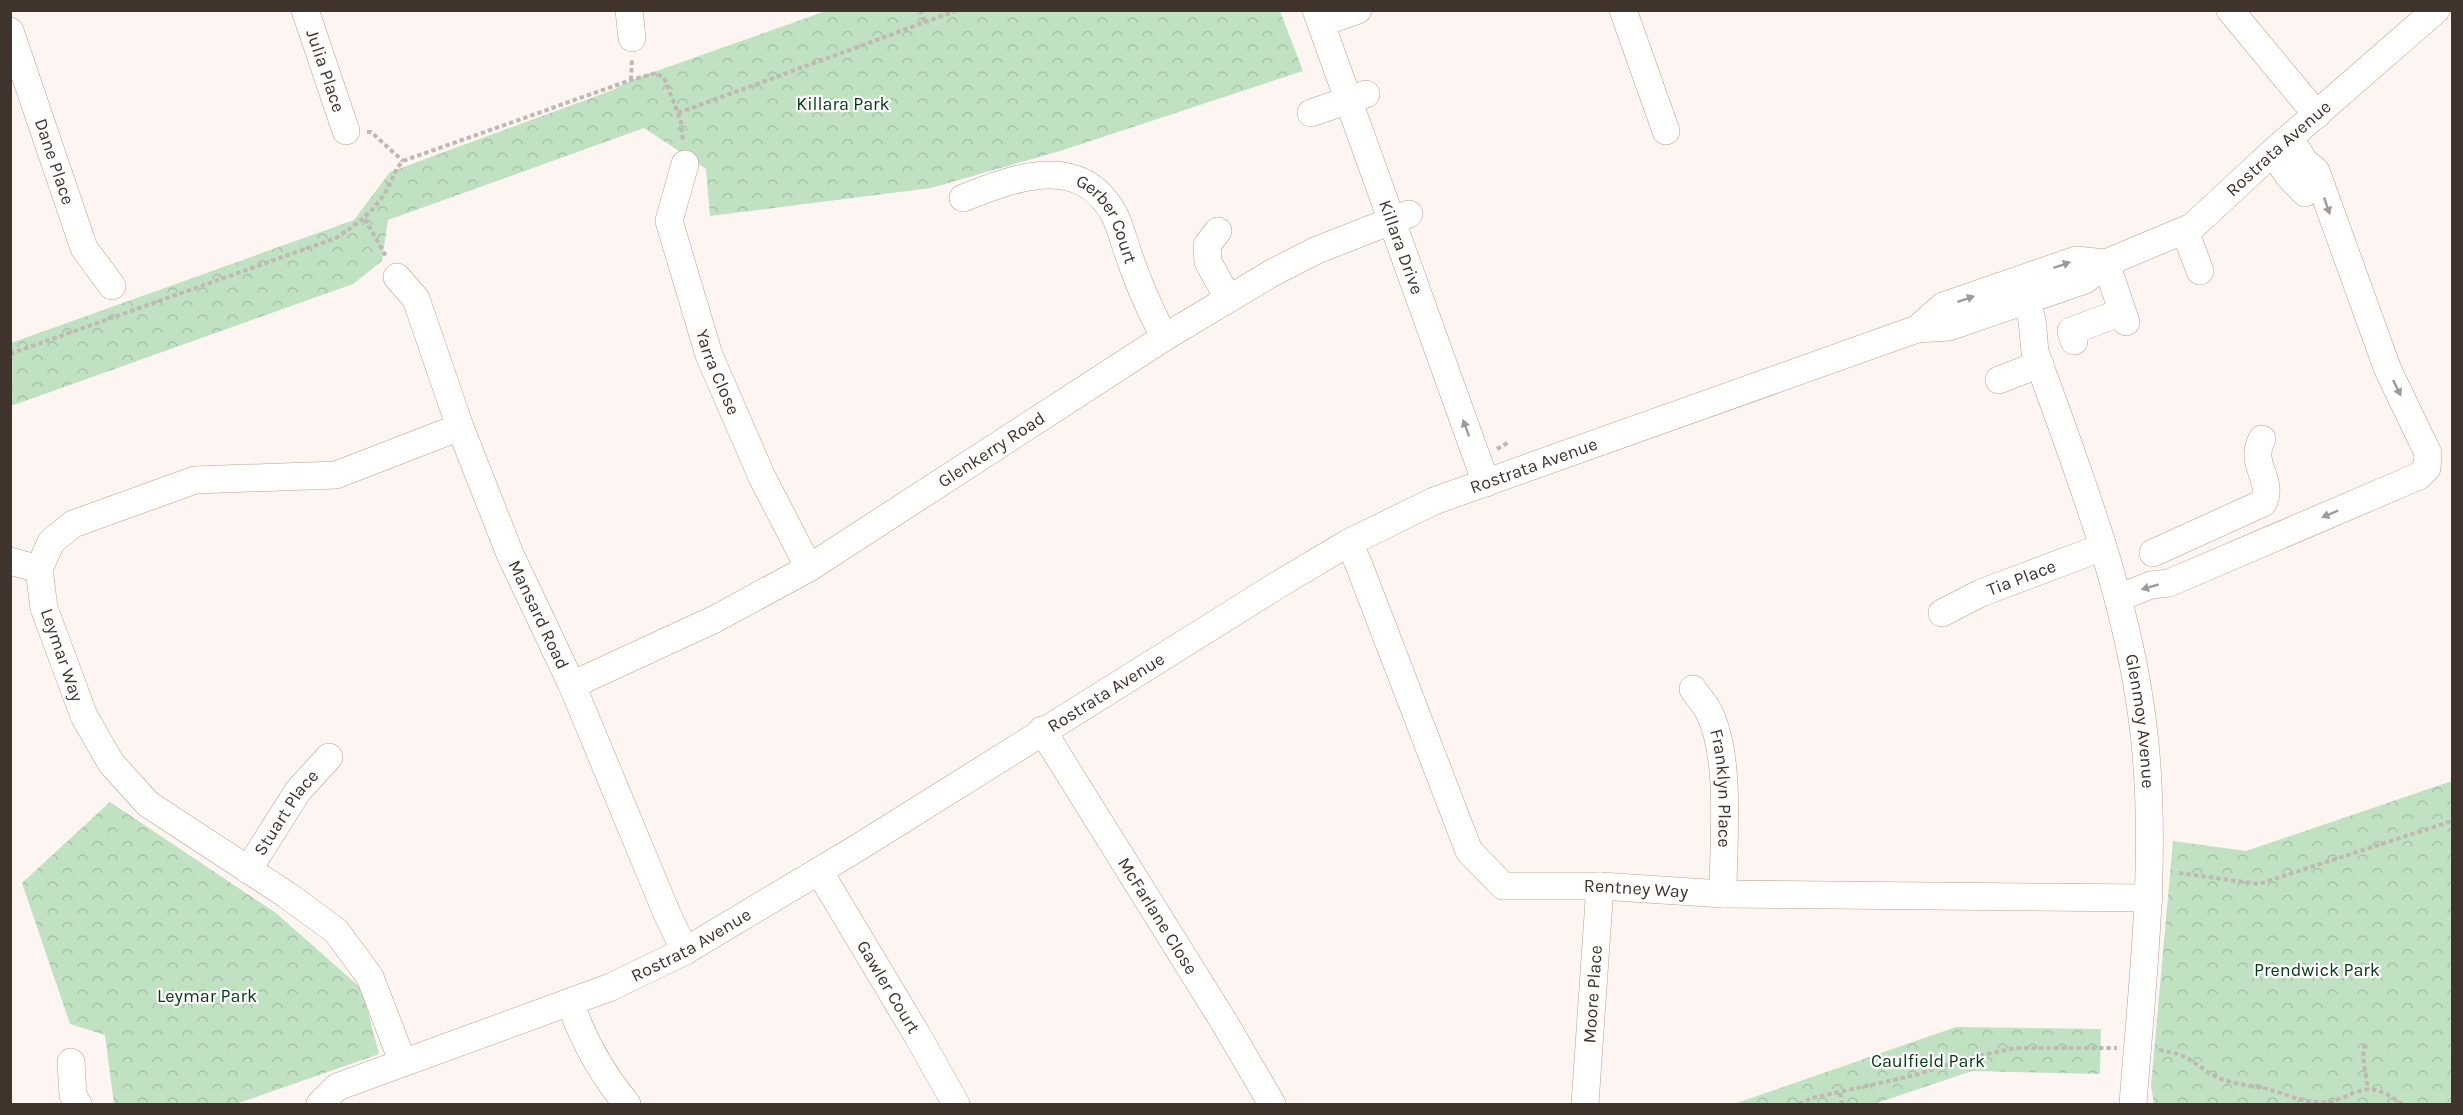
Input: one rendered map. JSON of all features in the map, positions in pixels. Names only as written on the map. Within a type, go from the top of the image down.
[{"type":"street","name":"Julia Place","points":[[304,10],[346,131]]},
{"type":"street","points":[[629,10],[632,38]]},
{"type":"street","points":[[1623,10],[1666,131]]},
{"type":"street","points":[[2230,10],[2317,115]]},
{"type":"street","name":"Rostrata Avenue","points":[[320,1104],[337,1087],[611,987],[685,951],[819,871],[1042,730],[1348,543],[1434,501],[1917,329],[1949,327],[2015,293],[2085,280],[2106,263],[2185,231],[2436,10]]},
{"type":"street","name":"Killara Drive","points":[[1334,14],[1358,97],[1495,480]]},
{"type":"street","name":"Dane Place","points":[[10,31],[84,248],[112,286]]},
{"type":"street","points":[[1311,113],[1358,97]]},
{"type":"street","points":[[2281,145],[2288,175],[2305,193]]},
{"type":"street","points":[[2118,598],[2151,585],[2169,583],[2423,474],[2427,468],[2428,453],[2388,370],[2388,347],[2316,171],[2281,145]]},
{"type":"street","name":"Yarra Close","points":[[685,164],[669,221],[709,355],[762,477],[809,568]]},
{"type":"street","name":"Gerber Court","points":[[963,198],[1004,182],[1039,175],[1068,175],[1096,191],[1115,217],[1144,298],[1165,337]]},
{"type":"street","name":"Glenkerry Road","points":[[572,685],[716,619],[809,568],[1228,298],[1317,250],[1401,218]]},
{"type":"street","points":[[1218,231],[1207,245],[1208,262],[1228,298]]},
{"type":"street","points":[[2185,231],[2200,271]]},
{"type":"street","points":[[2074,341],[2071,331],[2124,317],[2106,263]]},
{"type":"street","name":"Mansard Road","points":[[397,277],[416,299],[460,427],[510,554],[572,685],[668,916],[685,951]]},
{"type":"street","name":"Glenmoy Avenue","points":[[2015,293],[2107,559],[2135,672],[2145,742],[2150,816],[2149,898],[2133,1104]]},
{"type":"street","points":[[1999,380],[2037,358]]},
{"type":"street","points":[[10,561],[39,569],[51,542],[73,524],[195,480],[336,475],[460,427]]},
{"type":"street","name":"Tia Place","points":[[1942,613],[1981,593],[2151,547],[2263,502],[2267,489],[2258,464],[2256,449],[2262,439]]},
{"type":"street","name":"Rentney Way","points":[[1348,543],[1357,560],[1469,851],[1503,886],[1600,886],[1722,894],[2149,898]]},
{"type":"street","name":"Leymar Way","points":[[39,569],[44,608],[80,705],[111,763],[148,804],[287,895],[336,931],[370,977],[403,1063]]},
{"type":"street","name":"Franklyn Place","points":[[1693,689],[1709,713],[1719,747],[1723,778],[1722,894]]},
{"type":"street","name":"McFarlane Close","points":[[1042,730],[1224,1022],[1272,1104]]},
{"type":"street","name":"Stuart Place","points":[[248,870],[298,791],[328,757]]},
{"type":"street","name":"Gawler Court","points":[[819,871],[956,1104]]},
{"type":"street","name":"Moore Place","points":[[1585,1104],[1600,886]]},
{"type":"street","points":[[570,1002],[580,1030],[609,1083],[627,1104]]},
{"type":"street","points":[[71,1062],[73,1095],[78,1104]]},
{"type":"path","points":[[920,10],[925,23]]},
{"type":"path","points":[[678,113],[958,10]]},
{"type":"path","points":[[10,354],[336,238],[365,219],[386,192],[396,168],[404,160],[631,80],[656,74],[664,78],[681,122],[685,164]]},
{"type":"path","points":[[346,131],[371,132],[404,160]]},
{"type":"path","points":[[365,219],[397,277]]},
{"type":"path","points":[[2179,873],[2259,884],[2452,821]]},
{"type":"path","points":[[2365,1044],[2363,1057],[2368,1090]]},
{"type":"path","points":[[1799,1104],[1812,1098],[1916,1075],[1964,1059],[2015,1048],[2117,1048]]},
{"type":"path","points":[[2155,1049],[2184,1055],[2226,1081],[2315,1102],[2330,1102],[2357,1091],[2368,1090],[2389,1095],[2402,1104]]},
{"type":"path","points":[[1840,1093],[1842,1104]]},
{"type":"green space","name":"Killara Park","points":[[826,11],[1280,11],[1303,71],[1060,151],[931,188],[710,216],[706,169],[644,128],[388,220],[382,261],[353,284],[11,406],[11,343],[354,220],[390,172],[613,90],[631,80]]},
{"type":"green space","name":"Prendwick Park","points":[[2452,781],[2452,1104],[2154,1104],[2151,1086],[2173,841],[2246,851]]},
{"type":"green space","name":"Leymar Park","points":[[110,802],[276,913],[362,989],[379,1054],[236,1104],[114,1104],[105,1035],[70,1024],[22,883]]},
{"type":"green space","name":"Caulfield Park","points":[[1956,1027],[2101,1029],[2100,1074],[1972,1071],[1874,1104],[1734,1104]]}]
